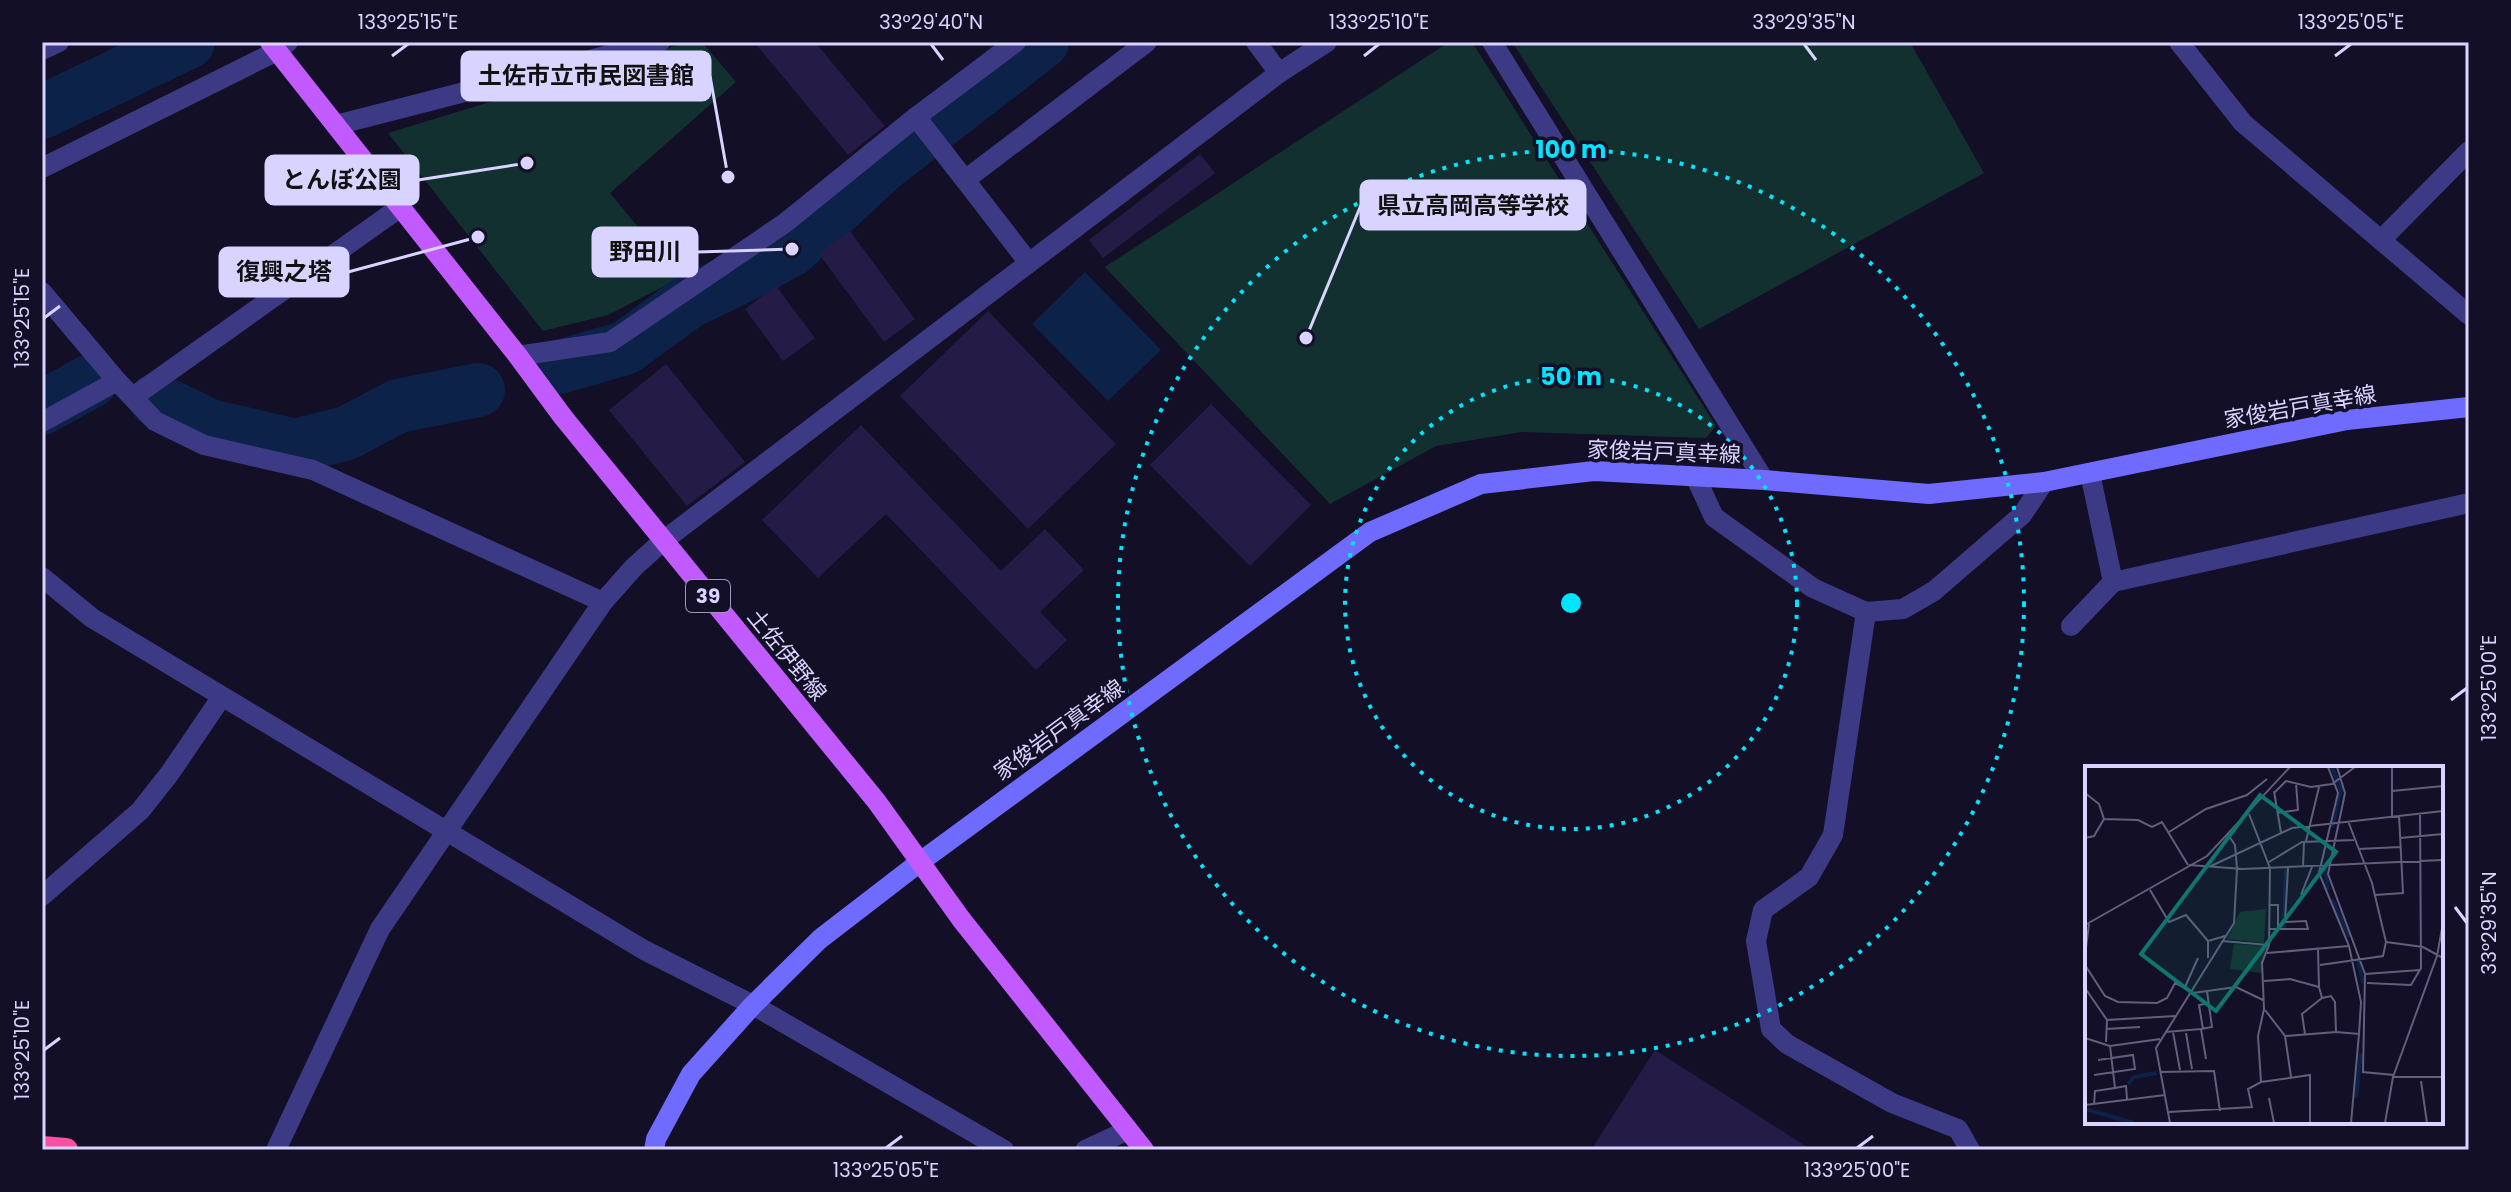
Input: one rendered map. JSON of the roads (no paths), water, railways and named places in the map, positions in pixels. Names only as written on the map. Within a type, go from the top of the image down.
[{"type":"highway","points":[[42,1148],[66,1150]]},
{"type":"main road","name":"土佐伊野線","points":[[278,45],[336,125],[563,417],[877,802],[970,930],[1144,1150]]},
{"type":"main road","name":"家俊岩戸真幸線","points":[[654,1150],[656,1139],[691,1074],[753,1005],[820,939],[920,862],[1370,532],[1481,484],[1594,471],[1764,480],[1929,494],[2044,482],[2347,420],[2469,407]]},
{"type":"street","points":[[42,50],[59,42]]},
{"type":"street","points":[[336,125],[660,42]]},
{"type":"street","points":[[518,356],[610,342],[785,223],[916,117],[1016,42]]},
{"type":"street","points":[[965,180],[1147,42]]},
{"type":"street","points":[[1256,42],[1279,73]]},
{"type":"street","points":[[276,1150],[380,929],[603,602],[634,567],[663,541],[1279,73],[1327,42]]},
{"type":"street","points":[[1492,42],[1764,480]]},
{"type":"street","points":[[2179,42],[2243,123],[2469,315]]},
{"type":"street","points":[[42,168],[278,45]]},
{"type":"street","points":[[916,117],[941,145],[1029,263]]},
{"type":"street","points":[[2381,240],[2469,151]]},
{"type":"street","points":[[133,397],[402,206]]},
{"type":"street","points":[[42,292],[155,421],[204,445],[313,470],[603,602]]},
{"type":"street","points":[[42,422],[117,381]]},
{"type":"street","points":[[2090,473],[2113,582]]},
{"type":"street","points":[[1696,478],[1714,517],[1813,588],[1866,612],[1903,609],[1934,591],[2022,515],[2044,482]]},
{"type":"street","points":[[2071,626],[2113,582],[2469,503]]},
{"type":"street","points":[[42,577],[92,618],[221,698],[644,950],[753,1005],[1004,1150]]},
{"type":"street","points":[[1866,612],[1833,835],[1809,877],[1763,910],[1756,941],[1771,1029],[1787,1044],[1892,1103],[1958,1129],[1970,1150]]},
{"type":"street","points":[[44,892],[140,811],[221,698]]},
{"type":"street","points":[[1085,1150],[1128,1130]]},
{"type":"water","points":[[1085,272],[1161,350],[1108,401],[1032,324]]},
{"type":"waterway","points":[[42,112],[188,42]]},
{"type":"waterway","points":[[559,367],[625,348],[688,302],[792,249],[883,165],[1042,42]]},
{"type":"waterway","points":[[42,408],[91,381]]},
{"type":"waterway","points":[[156,400],[210,426],[295,446],[347,433],[398,406],[478,390]]},
{"type":"place","name":"とんぼ公園","points":[[527,163]]},
{"type":"place","name":"土佐市立市民図書館","points":[[728,177]]},
{"type":"place","name":"復興之塔","points":[[478,237]]},
{"type":"place","name":"野田川","points":[[792,249]]},
{"type":"place","name":"県立高岡高等学校","points":[[1306,338]]}]
